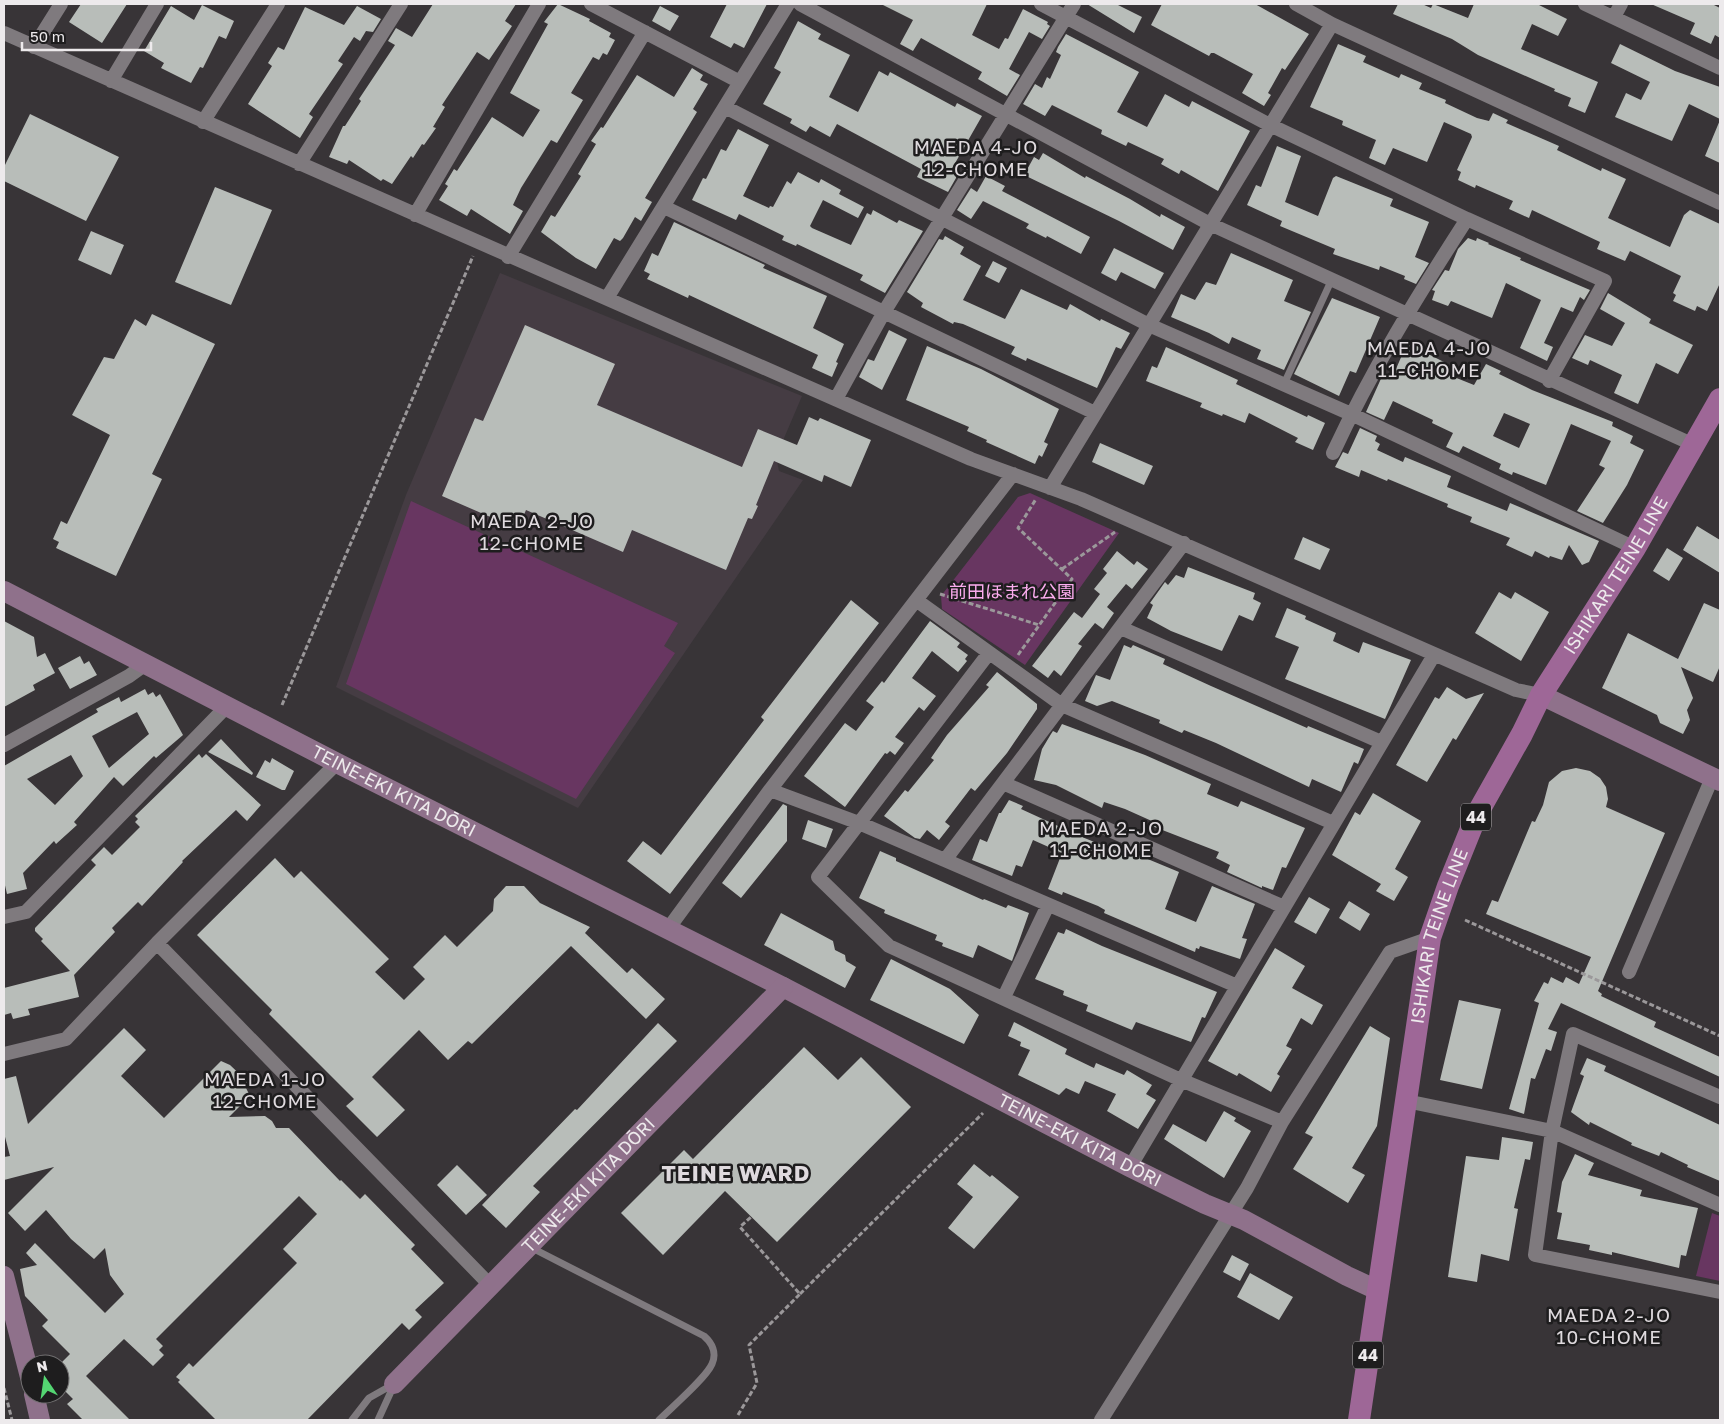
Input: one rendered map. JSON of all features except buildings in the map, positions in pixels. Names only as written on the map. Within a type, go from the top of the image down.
[{"type":"main road","name":"ISHIKARI TEINE LINE","points":[[1359,1420],[1430,938],[1448,886],[1477,814],[1522,734],[1541,695],[1635,548],[1720,399]]},
{"type":"street","points":[[34,47],[61,4]]},
{"type":"street","points":[[111,81],[158,4]]},
{"type":"street","points":[[203,122],[278,4]]},
{"type":"street","points":[[299,164],[401,4]]},
{"type":"street","points":[[415,215],[539,4]]},
{"type":"street","points":[[590,4],[740,82]]},
{"type":"street","points":[[607,298],[788,4]]},
{"type":"street","points":[[800,4],[1210,224],[1694,446]]},
{"type":"street","points":[[1040,4],[1270,125],[1467,219],[1605,280],[1549,381]]},
{"type":"street","points":[[836,399],[884,312],[1074,4]]},
{"type":"street","points":[[1296,4],[1332,24],[1720,203]]},
{"type":"street","points":[[1585,4],[1720,68]]},
{"type":"street","points":[[1614,17],[1620,4]]},
{"type":"street","points":[[1050,488],[1332,24]]},
{"type":"street","points":[[508,257],[644,32]]},
{"type":"street","points":[[4,34],[971,459],[1050,488],[1184,543],[1516,690],[1541,695],[1716,780],[1629,972]]},
{"type":"street","points":[[725,107],[1149,325],[1351,414],[1635,548]]},
{"type":"street","points":[[664,207],[1096,413]]},
{"type":"street","points":[[1333,453],[1351,414],[1407,313],[1467,219]]},
{"type":"street","points":[[668,929],[770,790],[1013,474]]},
{"type":"street","points":[[945,860],[1184,543]]},
{"type":"street","name":"TEINE-EKI KITA DŌRI","points":[[4,591],[147,663],[336,763],[783,987],[1130,1167],[1229,1215],[1244,1220],[1347,1276],[1377,1290]]},
{"type":"street","points":[[916,600],[1062,705],[1333,824]]},
{"type":"street","points":[[1121,628],[1382,742]]},
{"type":"street","points":[[989,654],[818,877],[889,946],[1004,997],[1181,1080],[1282,1122]]},
{"type":"street","points":[[1130,1167],[1434,655]]},
{"type":"street","points":[[4,745],[129,676],[147,663]]},
{"type":"street","points":[[4,917],[26,912],[228,706]]},
{"type":"street","points":[[4,1054],[66,1039],[158,942],[336,763]]},
{"type":"street","points":[[1003,783],[1284,907]]},
{"type":"street","points":[[770,790],[859,823],[1237,986]]},
{"type":"street","points":[[1004,997],[1048,905]]},
{"type":"street","points":[[1101,1420],[1247,1188],[1282,1122],[1390,952],[1430,938]]},
{"type":"street","points":[[158,942],[491,1286]]},
{"type":"street","name":"TEINE-EKI KITA DŌRI","points":[[394,1384],[783,987]]},
{"type":"street","points":[[1720,1098],[1573,1034],[1552,1131],[1534,1255],[1720,1292]]},
{"type":"street","points":[[1406,1101],[1552,1131],[1720,1205]]},
{"type":"street","points":[[4,1276],[24,1354]]},
{"type":"street","points":[[36,1404],[40,1420]]},
{"type":"lane","points":[[1284,384],[1332,279]]},
{"type":"lane","points":[[530,1246],[704,1336],[710,1342],[714,1357],[708,1370],[659,1420]]},
{"type":"lane","points":[[352,1420],[369,1398],[394,1384]]},
{"type":"lane","points":[[378,1420],[394,1384]]},
{"type":"path","points":[[282,706],[473,256]]},
{"type":"path","points":[[1013,662],[1072,579],[1018,528],[1036,498]]},
{"type":"path","points":[[1062,569],[1115,532]]},
{"type":"path","points":[[937,592],[1039,625]]},
{"type":"path","points":[[1465,920],[1720,1036]]},
{"type":"path","points":[[738,1415],[757,1383],[749,1345],[983,1113]]},
{"type":"path","points":[[751,1216],[740,1227],[800,1294]]},
{"type":"path","points":[[4,1388],[12,1420]]},
{"type":"shaded area","points":[[500,273],[802,396],[776,457],[779,471],[803,480],[578,808],[336,687],[406,495]]},
{"type":"green space","name":"前田ほまれ公園","points":[[1030,493],[1119,533],[1025,665],[942,609],[941,596],[1018,497]]},
{"type":"green space","points":[[411,501],[678,623],[664,646],[675,653],[576,799],[346,684]]},
{"type":"green space","points":[[1712,1213],[1720,1216],[1720,1281],[1696,1276]]},
{"type":"district","name":"MAEDA 4-JO 12-CHOME","points":[[976,158]]},
{"type":"district","name":"MAEDA 4-JO 11-CHOME","points":[[1429,359]]},
{"type":"district","name":"MAEDA 2-JO 12-CHOME","points":[[532,532]]},
{"type":"district","name":"MAEDA 2-JO 11-CHOME","points":[[1101,839]]},
{"type":"district","name":"MAEDA 1-JO 12-CHOME","points":[[265,1090]]},
{"type":"district","name":"TEINE WARD","points":[[736,1173]]},
{"type":"district","name":"MAEDA 2-JO 10-CHOME","points":[[1609,1326]]}]
